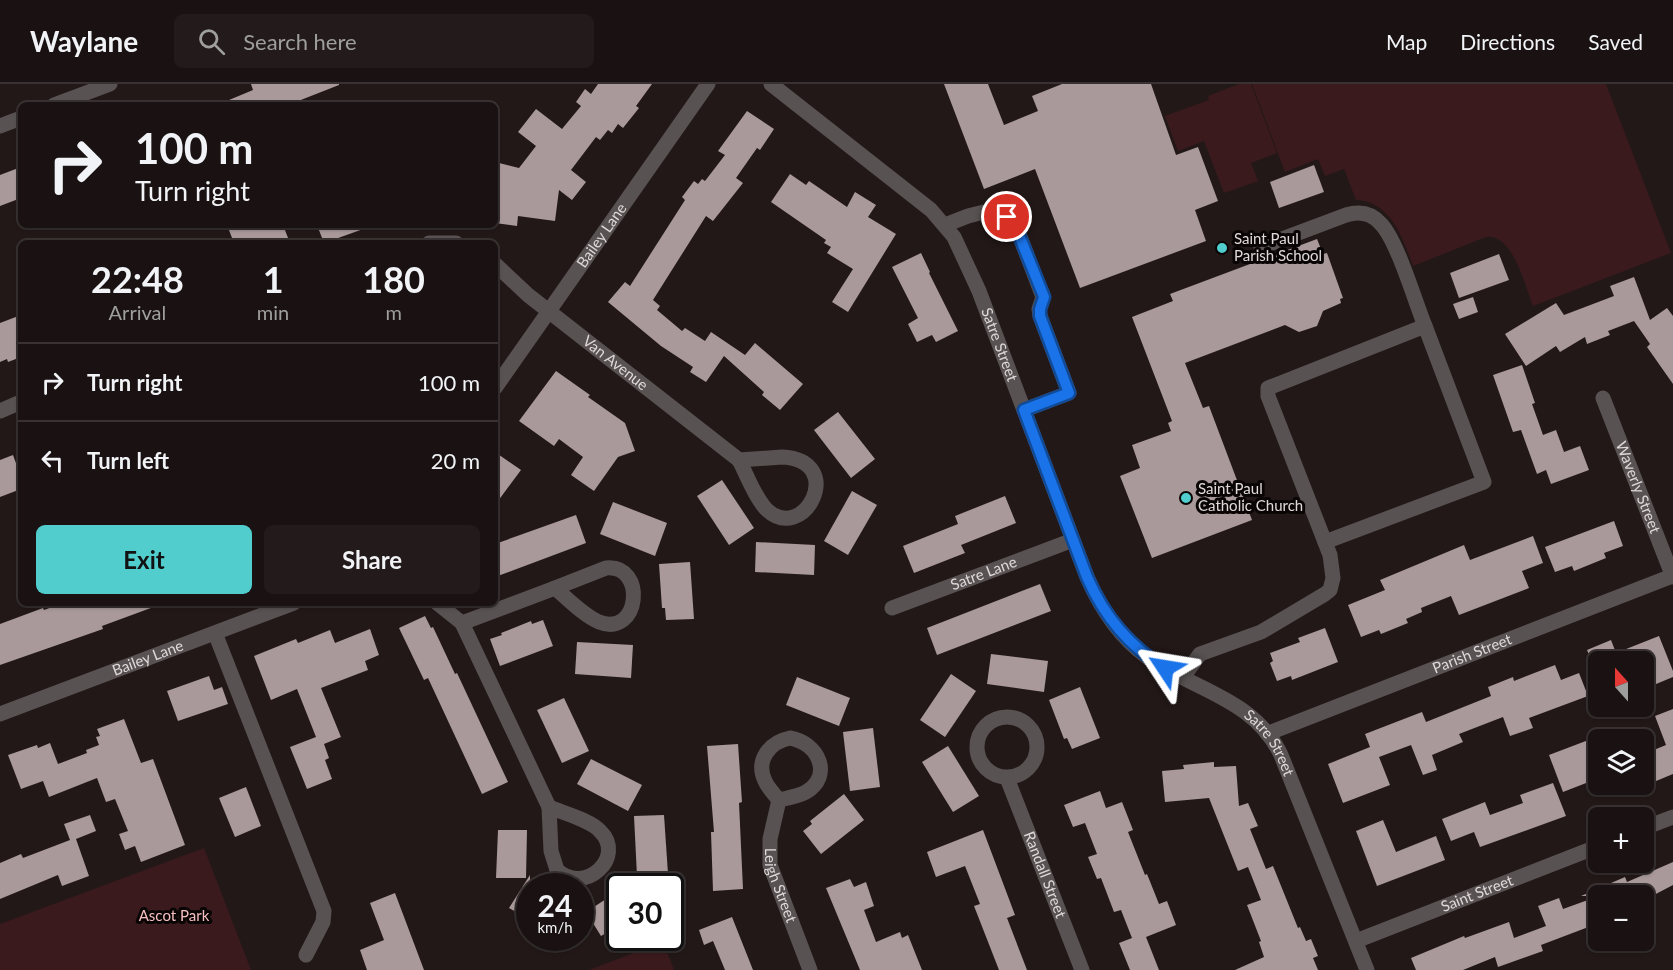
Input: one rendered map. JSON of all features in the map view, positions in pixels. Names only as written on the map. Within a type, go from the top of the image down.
[{"type":"street","points":[[62,102],[110,84]]},
{"type":"street","name":"Bailey Lane","points":[[498,384],[708,84]]},
{"type":"street","name":"Satre Street","points":[[771,84],[932,210],[954,237],[967,263],[1092,588],[1116,626],[1137,650],[1183,677],[1222,696],[1269,733],[1281,755],[1367,970]]},
{"type":"street","points":[[0,126],[18,119]]},
{"type":"street","points":[[945,225],[975,214],[992,212],[1007,217],[1017,230],[1044,297],[1040,316],[1069,393],[1024,410]]},
{"type":"street","points":[[1261,247],[1346,214],[1359,213],[1372,217],[1385,228],[1393,242],[1484,482],[1325,542]]},
{"type":"street","name":"Van Avenue","points":[[498,267],[528,295],[739,460]]},
{"type":"street","points":[[1183,677],[1200,654],[1265,630],[1325,594],[1332,584],[1333,572],[1325,542],[1267,390],[1271,386],[1425,326]]},
{"type":"street","name":"Waverly Street","points":[[1603,398],[1673,577]]},
{"type":"street","points":[[0,411],[18,403]]},
{"type":"street","points":[[782,457],[801,461],[814,475],[816,494],[812,503],[796,516],[776,515],[767,510],[761,503],[739,460],[782,457]]},
{"type":"street","name":"Satre Lane","points":[[892,608],[1073,540]]},
{"type":"street","points":[[462,622],[555,588],[611,568],[624,573],[630,580],[635,598],[627,616],[619,622],[609,624],[592,618],[555,588]]},
{"type":"street","name":"Parish Street","points":[[1269,733],[1673,577]]},
{"type":"street","name":"Bailey Lane","points":[[0,714],[286,606]]},
{"type":"street","points":[[441,606],[462,622],[549,807],[551,851],[557,870],[571,878],[592,876],[606,861],[608,852],[603,834],[594,826],[549,807]]},
{"type":"street","points":[[215,633],[324,911],[323,922],[306,955]]},
{"type":"street","points":[[1010,716],[1028,724],[1038,742],[1034,761],[1028,769],[1019,775],[1007,778],[990,772],[983,766],[976,747],[978,737],[990,721],[1010,716]]},
{"type":"street","name":"Randall Street","points":[[1007,778],[1082,970]]},
{"type":"street","name":"Leigh Street","points":[[779,800],[769,848],[770,866],[810,970]]},
{"type":"street","points":[[1654,824],[1673,817]]},
{"type":"street","name":"Saint Street","points":[[1356,941],[1588,850]]},
{"type":"green space","points":[[1239,84],[1251,84],[1277,153],[1251,163],[1258,181],[1224,193],[1204,141],[1178,151],[1165,116],[1209,100],[1208,96]]},
{"type":"green space","points":[[1252,84],[1606,84],[1671,253],[1533,306],[1517,262],[1504,243],[1495,238],[1486,237],[1413,266],[1394,223],[1378,207],[1356,200],[1344,169],[1325,176],[1318,159],[1285,172]]},
{"type":"green space","name":"Ascot Park","points":[[204,848],[251,970],[0,970],[0,924]]},
{"type":"green space","points":[[639,951],[667,951],[674,970],[589,970]]},
{"type":"building","points":[[251,84],[339,84],[296,102],[224,102],[253,90]]},
{"type":"building","points":[[598,84],[652,84],[636,106],[639,108],[623,128],[618,124],[612,133],[608,130],[600,140],[596,137],[571,170],[586,182],[572,200],[559,190],[555,221],[518,216],[517,226],[498,223],[498,163],[519,168],[536,146],[518,132],[536,109],[562,129],[581,106],[576,102],[585,89],[591,94]]},
{"type":"building","name":"Saint Paul Parish School","points":[[944,84],[988,84],[1004,125],[1038,111],[1032,96],[1062,84],[1151,84],[1176,155],[1198,147],[1218,201],[1195,210],[1206,241],[1080,288],[1035,169],[984,189]]},
{"type":"building","points":[[747,111],[774,129],[760,150],[757,148],[736,178],[743,183],[713,221],[706,216],[653,300],[660,306],[657,310],[682,331],[685,328],[705,341],[711,332],[745,355],[755,343],[803,384],[780,410],[762,395],[764,392],[724,356],[706,382],[690,372],[693,367],[661,346],[608,302],[625,282],[630,286],[685,200],[682,197],[694,181],[698,184],[702,179],[705,181],[725,155],[718,151]]},
{"type":"building","points":[[1314,165],[1324,192],[1279,208],[1270,182]]},
{"type":"building","points":[[18,168],[18,199],[0,206],[0,175]]},
{"type":"building","points":[[790,174],[806,185],[809,181],[847,207],[855,192],[876,205],[868,217],[896,234],[848,312],[832,302],[853,269],[827,253],[831,247],[824,243],[826,240],[771,202]]},
{"type":"building","points":[[228,228],[284,228],[289,240],[233,240]]},
{"type":"building","points":[[318,228],[366,228],[332,240],[323,240]]},
{"type":"building","points":[[1317,239],[1323,254],[1327,253],[1343,298],[1340,299],[1341,303],[1323,311],[1317,326],[1299,332],[1285,325],[1185,363],[1203,408],[1209,406],[1252,520],[1152,558],[1120,476],[1140,468],[1132,445],[1171,431],[1168,423],[1172,421],[1132,317],[1173,301],[1170,294]]},
{"type":"building","points":[[921,253],[958,331],[936,342],[932,335],[917,342],[908,324],[918,318],[892,267]]},
{"type":"building","points":[[1499,254],[1509,280],[1459,298],[1450,273]]},
{"type":"building","points":[[1634,277],[1650,320],[1667,308],[1673,316],[1673,384],[1647,347],[1650,344],[1634,321],[1608,331],[1610,335],[1587,344],[1585,337],[1560,352],[1556,346],[1526,366],[1505,334],[1556,303],[1564,315],[1614,296],[1610,286]]},
{"type":"building","points":[[1473,297],[1478,312],[1459,319],[1453,304]]},
{"type":"building","points":[[18,316],[18,358],[8,362],[7,359],[0,362],[0,323]]},
{"type":"building","points":[[1522,365],[1543,435],[1556,430],[1564,452],[1580,446],[1589,470],[1551,484],[1546,470],[1537,474],[1521,430],[1513,432],[1493,375]]},
{"type":"building","points":[[556,371],[625,423],[635,451],[618,457],[594,491],[571,475],[583,457],[559,439],[554,446],[519,421]]},
{"type":"building","points":[[838,412],[875,459],[851,478],[814,430]]},
{"type":"building","points":[[498,454],[521,470],[498,501]]},
{"type":"building","points":[[13,455],[18,469],[18,490],[0,497],[0,460]]},
{"type":"building","points":[[722,480],[754,528],[729,545],[697,496]]},
{"type":"building","points":[[852,491],[877,505],[848,555],[824,541]]},
{"type":"building","points":[[1005,496],[1016,523],[961,545],[965,553],[914,573],[903,546],[958,524],[955,516]]},
{"type":"building","points":[[613,502],[667,523],[655,556],[600,534]]},
{"type":"building","points":[[576,515],[586,543],[498,576],[498,543]]},
{"type":"building","points":[[1614,521],[1623,546],[1604,553],[1606,558],[1574,571],[1572,566],[1555,572],[1545,547]]},
{"type":"building","points":[[1533,536],[1543,563],[1522,571],[1529,588],[1459,615],[1451,596],[1421,608],[1422,612],[1406,619],[1408,623],[1381,634],[1379,630],[1361,637],[1348,605],[1385,590],[1380,580],[1464,545],[1470,560]]},
{"type":"building","points":[[756,542],[815,545],[814,575],[755,572]]},
{"type":"building","points":[[690,562],[694,619],[666,620],[665,608],[662,608],[659,564]]},
{"type":"building","points":[[1040,584],[1051,611],[937,655],[927,628]]},
{"type":"building","points":[[55,606],[156,606],[102,626],[103,629],[0,665],[0,624],[43,608],[44,610]]},
{"type":"building","points":[[425,616],[431,628],[433,627],[455,674],[457,673],[508,782],[482,794],[428,678],[424,680],[399,628]]},
{"type":"building","points":[[543,620],[553,646],[500,666],[490,639],[531,621],[532,624]]},
{"type":"building","points":[[1325,628],[1338,662],[1292,680],[1291,676],[1277,681],[1270,663],[1273,661],[1270,653],[1300,642],[1298,638]]},
{"type":"building","points":[[370,629],[379,655],[365,661],[368,670],[321,688],[341,737],[324,744],[329,758],[325,760],[332,779],[307,789],[290,747],[316,737],[297,689],[271,700],[254,656],[296,639],[298,643],[330,630],[335,643]]},
{"type":"building","points":[[1659,636],[1673,671],[1673,677],[1654,685],[1654,651],[1621,651]]},
{"type":"building","points":[[1611,640],[1615,651],[1588,652],[1587,650]]},
{"type":"building","points":[[577,642],[633,645],[631,678],[575,674]]},
{"type":"building","points":[[991,654],[1048,661],[1044,692],[987,684]]},
{"type":"building","points":[[1555,665],[1561,680],[1579,673],[1588,696],[1529,718],[1533,728],[1510,736],[1503,717],[1459,734],[1463,742],[1432,755],[1437,770],[1423,775],[1411,745],[1379,757],[1390,785],[1343,803],[1328,764],[1370,747],[1365,734],[1422,712],[1426,722],[1491,696],[1488,687],[1513,677],[1514,681]]},
{"type":"building","points":[[951,674],[976,691],[945,737],[920,720]]},
{"type":"building","points":[[209,676],[214,690],[222,687],[228,704],[178,721],[167,691]]},
{"type":"building","points":[[797,677],[850,698],[839,726],[786,705]]},
{"type":"building","points":[[1080,687],[1100,738],[1072,749],[1067,738],[1064,739],[1049,700]]},
{"type":"building","points":[[564,698],[589,751],[562,763],[537,710]]},
{"type":"building","points":[[1673,709],[1673,774],[1654,782],[1654,750],[1666,745],[1655,716]]},
{"type":"building","points":[[124,719],[141,763],[153,759],[185,845],[141,862],[135,846],[125,850],[119,834],[128,831],[115,799],[106,802],[97,778],[49,797],[43,781],[21,789],[8,755],[50,743],[58,764],[87,753],[86,750],[99,745],[96,737],[100,736],[97,729]]},
{"type":"building","points":[[873,728],[880,787],[850,791],[843,732]]},
{"type":"building","points":[[1588,740],[1588,782],[1563,792],[1549,755]]},
{"type":"building","points":[[738,744],[742,802],[739,803],[743,889],[713,891],[711,832],[714,832],[707,746]]},
{"type":"building","points":[[948,746],[979,796],[953,812],[922,762]]},
{"type":"building","points":[[591,759],[642,785],[628,811],[577,784]]},
{"type":"building","points":[[1214,762],[1214,767],[1236,766],[1239,806],[1248,803],[1258,826],[1250,829],[1266,869],[1273,866],[1298,928],[1300,927],[1306,941],[1311,939],[1318,956],[1313,958],[1318,970],[1235,970],[1264,957],[1259,942],[1261,941],[1247,905],[1261,900],[1248,867],[1238,871],[1209,798],[1165,802],[1162,771],[1184,769],[1183,765]]},
{"type":"building","points":[[1553,783],[1566,816],[1480,847],[1474,832],[1451,841],[1442,819],[1485,802],[1490,815],[1523,803],[1520,795]]},
{"type":"building","points":[[246,787],[261,826],[235,837],[219,798]]},
{"type":"building","points":[[1100,791],[1106,808],[1122,802],[1133,830],[1128,832],[1145,875],[1147,874],[1159,904],[1167,901],[1176,925],[1146,937],[1159,970],[1130,970],[1119,943],[1132,938],[1121,910],[1114,912],[1101,878],[1097,879],[1088,857],[1097,854],[1085,823],[1073,827],[1064,805]]},
{"type":"building","points":[[844,794],[864,820],[821,854],[803,831],[812,824],[810,821]]},
{"type":"building","points":[[90,815],[96,831],[76,839],[89,876],[62,886],[58,875],[0,899],[0,863],[21,854],[23,858],[70,840],[64,824]]},
{"type":"building","points":[[664,815],[668,873],[637,873],[634,816]]},
{"type":"building","points":[[1383,820],[1396,852],[1436,836],[1445,860],[1377,886],[1356,831]]},
{"type":"building","points":[[498,830],[527,830],[526,873],[516,873],[516,878],[496,878]]},
{"type":"building","points":[[983,830],[1015,915],[1007,918],[1027,970],[999,970],[974,906],[980,904],[965,866],[936,877],[927,852]]},
{"type":"building","points":[[1673,862],[1673,885],[1654,895],[1654,885],[1606,885],[1625,877],[1627,882],[1648,873],[1654,873],[1654,870]]},
{"type":"building","points":[[850,879],[854,887],[866,882],[874,906],[864,910],[876,942],[900,932],[902,938],[908,935],[922,970],[860,970],[826,888]]},
{"type":"building","points":[[395,893],[424,970],[367,970],[360,950],[384,940],[370,903]]},
{"type":"building","points":[[516,897],[516,912],[509,908]]},
{"type":"building","points":[[1559,898],[1563,909],[1588,900],[1588,927],[1541,945],[1543,951],[1498,967],[1495,957],[1463,970],[1416,970],[1411,958],[1464,936],[1465,938],[1509,922],[1514,938],[1546,926],[1538,906]]},
{"type":"building","points":[[606,899],[606,933],[601,936],[594,925],[594,907]]},
{"type":"building","points":[[732,917],[753,970],[725,970],[713,941],[704,945],[699,930]]},
{"type":"place","name":"Saint Paul Parish School","points":[[1222,248]]},
{"type":"place","name":"Saint Paul Catholic Church","points":[[1186,498]]},
{"type":"route","points":[[1007,217],[1017,230],[1044,297],[1039,313],[1069,393],[1024,410],[1087,577],[1098,600],[1126,639],[1137,650],[1165,668]]}]
